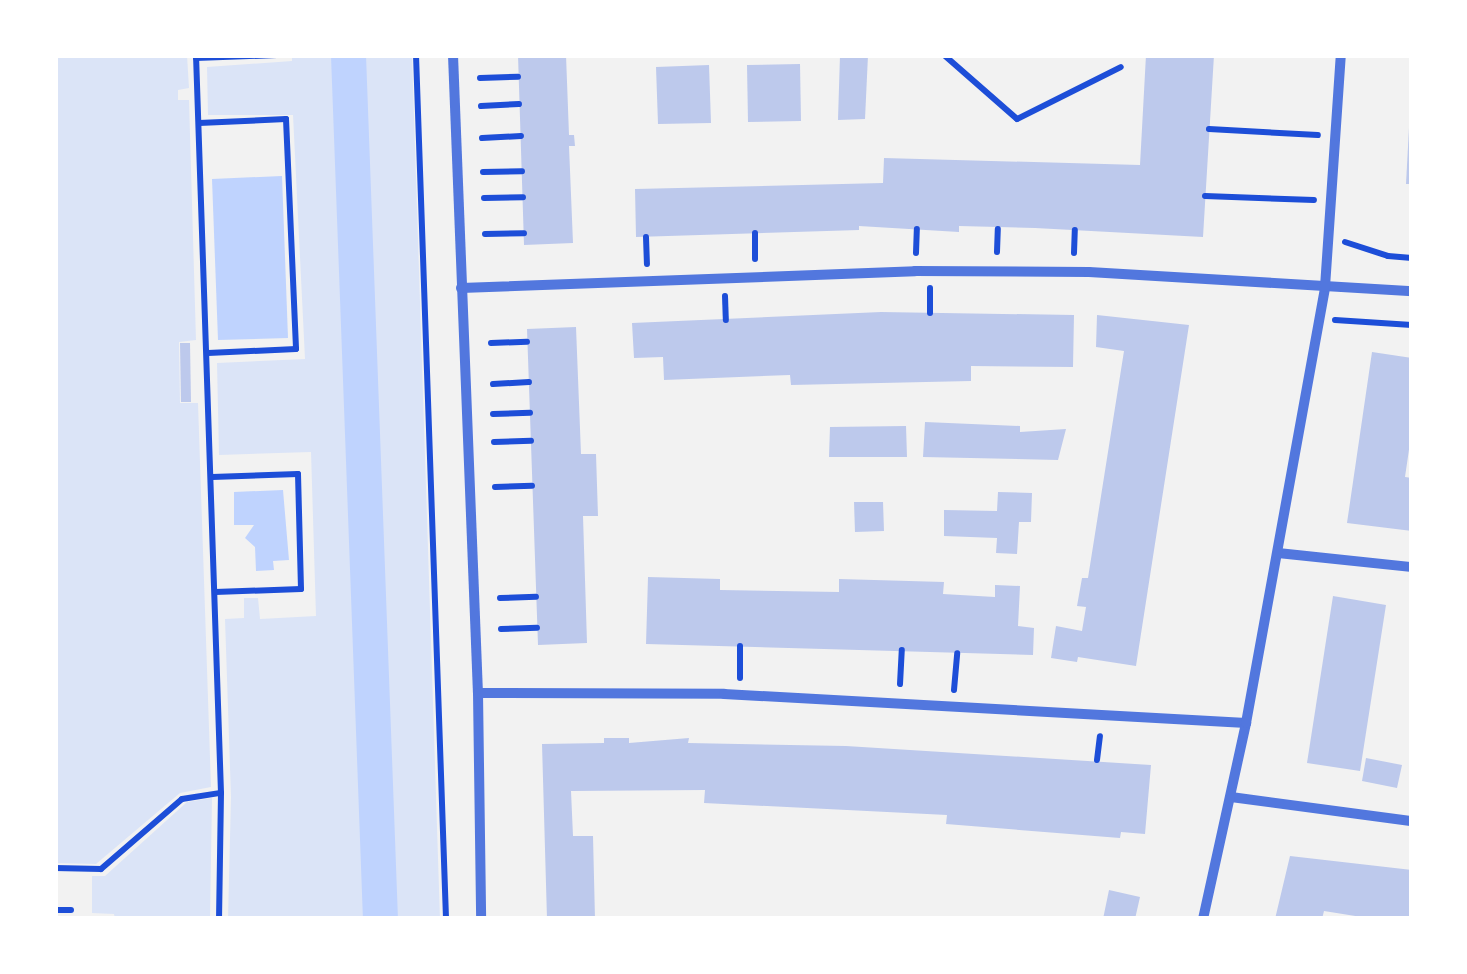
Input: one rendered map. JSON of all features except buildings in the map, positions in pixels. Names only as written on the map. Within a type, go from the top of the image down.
[{"type":"street","points":[[453,55],[478,693],[480,919]]},
{"type":"street","points":[[1203,919],[1246,723],[1325,286],[1341,55]]},
{"type":"street","points":[[460,288],[877,272],[1089,272],[1412,291]]},
{"type":"street","points":[[1278,553],[1412,567]]},
{"type":"street","points":[[478,693],[724,694],[1246,723]]},
{"type":"street","points":[[1230,797],[1412,821]]},
{"type":"path","points":[[219,919],[221,793],[196,56],[278,55]]},
{"type":"path","points":[[416,55],[446,919]]},
{"type":"path","points":[[944,55],[1018,118],[1121,67]]},
{"type":"path","points":[[480,78],[518,76]]},
{"type":"path","points":[[481,106],[519,104]]},
{"type":"path","points":[[199,123],[286,119],[296,349],[208,353]]},
{"type":"path","points":[[1210,129],[1335,136]]},
{"type":"path","points":[[482,138],[521,136]]},
{"type":"path","points":[[483,172],[522,171]]},
{"type":"path","points":[[1206,196],[1332,201]]},
{"type":"path","points":[[484,198],[523,197]]},
{"type":"path","points":[[485,234],[524,233]]},
{"type":"path","points":[[1330,238],[1388,256],[1412,258]]},
{"type":"path","points":[[930,295],[930,313]]},
{"type":"path","points":[[1319,318],[1412,326]]},
{"type":"path","points":[[491,343],[527,342]]},
{"type":"path","points":[[493,384],[529,382]]},
{"type":"path","points":[[493,414],[530,413]]},
{"type":"path","points":[[494,442],[531,441]]},
{"type":"path","points":[[212,478],[298,474],[301,589],[215,592]]},
{"type":"path","points":[[495,487],[532,486]]},
{"type":"path","points":[[500,598],[536,597]]},
{"type":"path","points":[[501,629],[537,628]]},
{"type":"path","points":[[740,646],[740,666]]},
{"type":"path","points":[[900,703],[902,650]]},
{"type":"path","points":[[952,706],[957,653]]},
{"type":"path","points":[[1097,760],[1099,741]]},
{"type":"path","points":[[55,868],[101,869],[182,799],[221,793]]},
{"type":"path","points":[[55,910],[71,910]]},
{"type":"shaded area","points":[[55,55],[187,55],[189,88],[178,90],[178,100],[189,100],[196,340],[179,342],[180,403],[198,403],[211,787],[180,793],[96,864],[55,863]]},
{"type":"shaded area","points":[[292,55],[412,55],[440,919],[228,919],[231,797],[225,619],[244,618],[244,598],[258,598],[260,619],[316,616],[311,452],[219,455],[217,363],[305,359],[293,115],[208,115],[207,67],[292,61]]},
{"type":"shaded area","points":[[212,798],[210,919],[115,919],[114,914],[92,913],[92,876],[105,876],[187,802]]},
{"type":"water","points":[[282,176],[288,338],[218,340],[212,179]]},
{"type":"water","points":[[283,490],[289,560],[273,561],[274,570],[256,571],[255,547],[245,538],[254,525],[234,525],[234,492]]},
{"type":"waterway","points":[[348,55],[380,919]]}]
